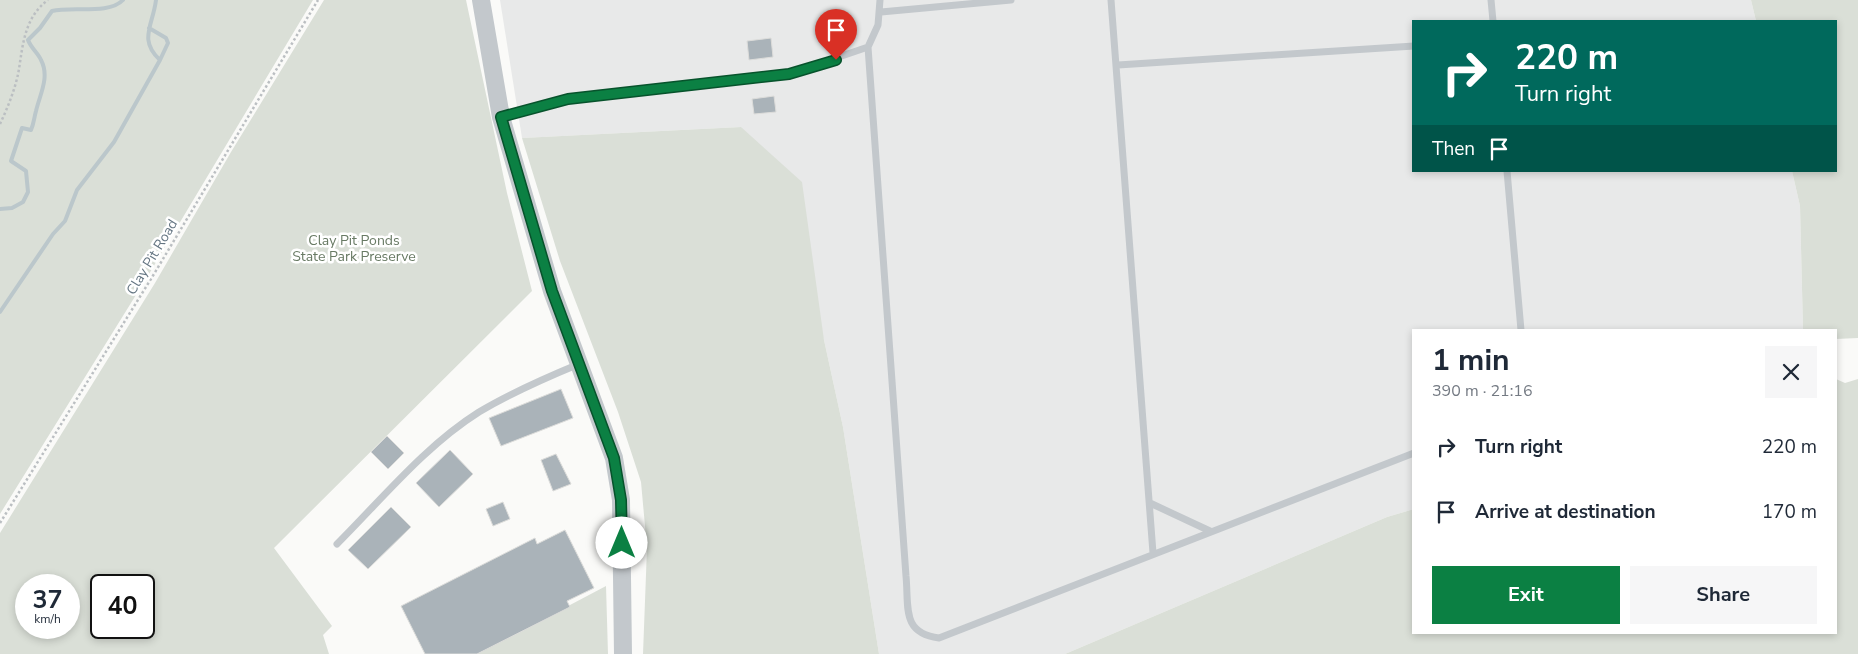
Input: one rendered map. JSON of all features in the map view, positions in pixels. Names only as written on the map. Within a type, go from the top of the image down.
[{"type":"street","points":[[481,0],[501,117],[552,291],[614,458],[621,500],[623,654]]},
{"type":"lane","points":[[880,0],[881,12],[878,25],[868,47],[885,308],[911,625],[926,636],[939,638],[1153,553],[1412,454]]},
{"type":"lane","points":[[881,12],[1010,0]]},
{"type":"lane","points":[[1111,0],[1118,65],[1122,151],[1153,553]]},
{"type":"lane","points":[[1491,0],[1493,20]]},
{"type":"lane","points":[[1118,65],[1412,46]]},
{"type":"lane","points":[[501,117],[568,99],[789,74],[868,47]]},
{"type":"lane","points":[[1507,172],[1521,329]]},
{"type":"lane","points":[[337,544],[441,441],[478,413],[512,393],[579,364]]},
{"type":"lane","points":[[1150,503],[1210,531]]},
{"type":"path","points":[[0,124],[19,70],[21,46],[29,22],[48,0]]},
{"type":"path","name":"Clay Pit Road","points":[[0,523],[154,274],[318,0]]},
{"type":"shaded area","points":[[500,0],[1751,0],[1756,20],[1412,20],[1412,172],[1792,172],[1800,206],[1803,329],[1412,329],[1412,510],[1387,517],[1065,654],[879,654],[843,427],[824,340],[741,127],[522,138]]},
{"type":"green space","points":[[0,0],[313,0],[149,274],[0,514]]},
{"type":"green space","name":"Clay Pit Ponds State Park Preserve","points":[[324,0],[466,0],[507,193],[532,291],[274,548],[332,626],[323,635],[329,654],[0,654],[0,533],[155,283],[231,152]]},
{"type":"green space","points":[[1751,0],[1858,0],[1858,338],[1837,339],[1837,329],[1803,329],[1800,206],[1792,172],[1837,172],[1837,20],[1756,20]]},
{"type":"green space","points":[[741,127],[802,182],[824,340],[843,427],[879,654],[643,654],[647,548],[641,482],[618,412],[560,261],[522,138]]},
{"type":"green space","points":[[1837,379],[1845,383],[1858,379],[1858,654],[1065,654],[1387,517],[1412,510],[1412,634],[1837,634]]},
{"type":"green space","points":[[606,586],[608,654],[477,654]]},
{"type":"building","points":[[771,38],[773,57],[749,60],[747,41]]},
{"type":"building","points":[[774,96],[776,112],[754,114],[752,99]]},
{"type":"building","points":[[561,389],[573,418],[501,446],[489,418]]},
{"type":"building","points":[[387,436],[404,453],[388,469],[371,452]]},
{"type":"building","points":[[450,450],[473,474],[439,507],[416,483]]},
{"type":"building","points":[[556,454],[571,484],[553,491],[541,460]]},
{"type":"building","points":[[503,502],[510,519],[493,526],[486,509]]},
{"type":"building","points":[[391,507],[411,527],[368,569],[348,550]]},
{"type":"building","points":[[565,530],[594,588],[567,601],[570,607],[477,654],[425,654],[401,606],[535,538],[537,544]]},
{"type":"waterway","points":[[0,209],[12,208],[23,202],[28,192],[26,171],[11,161],[22,128],[31,130],[33,125],[45,73],[41,60],[28,40],[40,28],[52,11],[100,9],[117,5],[123,0]]},
{"type":"waterway","points":[[0,312],[53,234],[65,221],[77,190],[114,142],[160,60],[153,53],[148,39],[156,0]]},
{"type":"waterway","points":[[149,28],[166,38],[168,43],[160,60]]},
{"type":"route","points":[[622,543],[621,500],[614,458],[552,291],[501,117],[568,99],[789,74],[836,60]]}]
